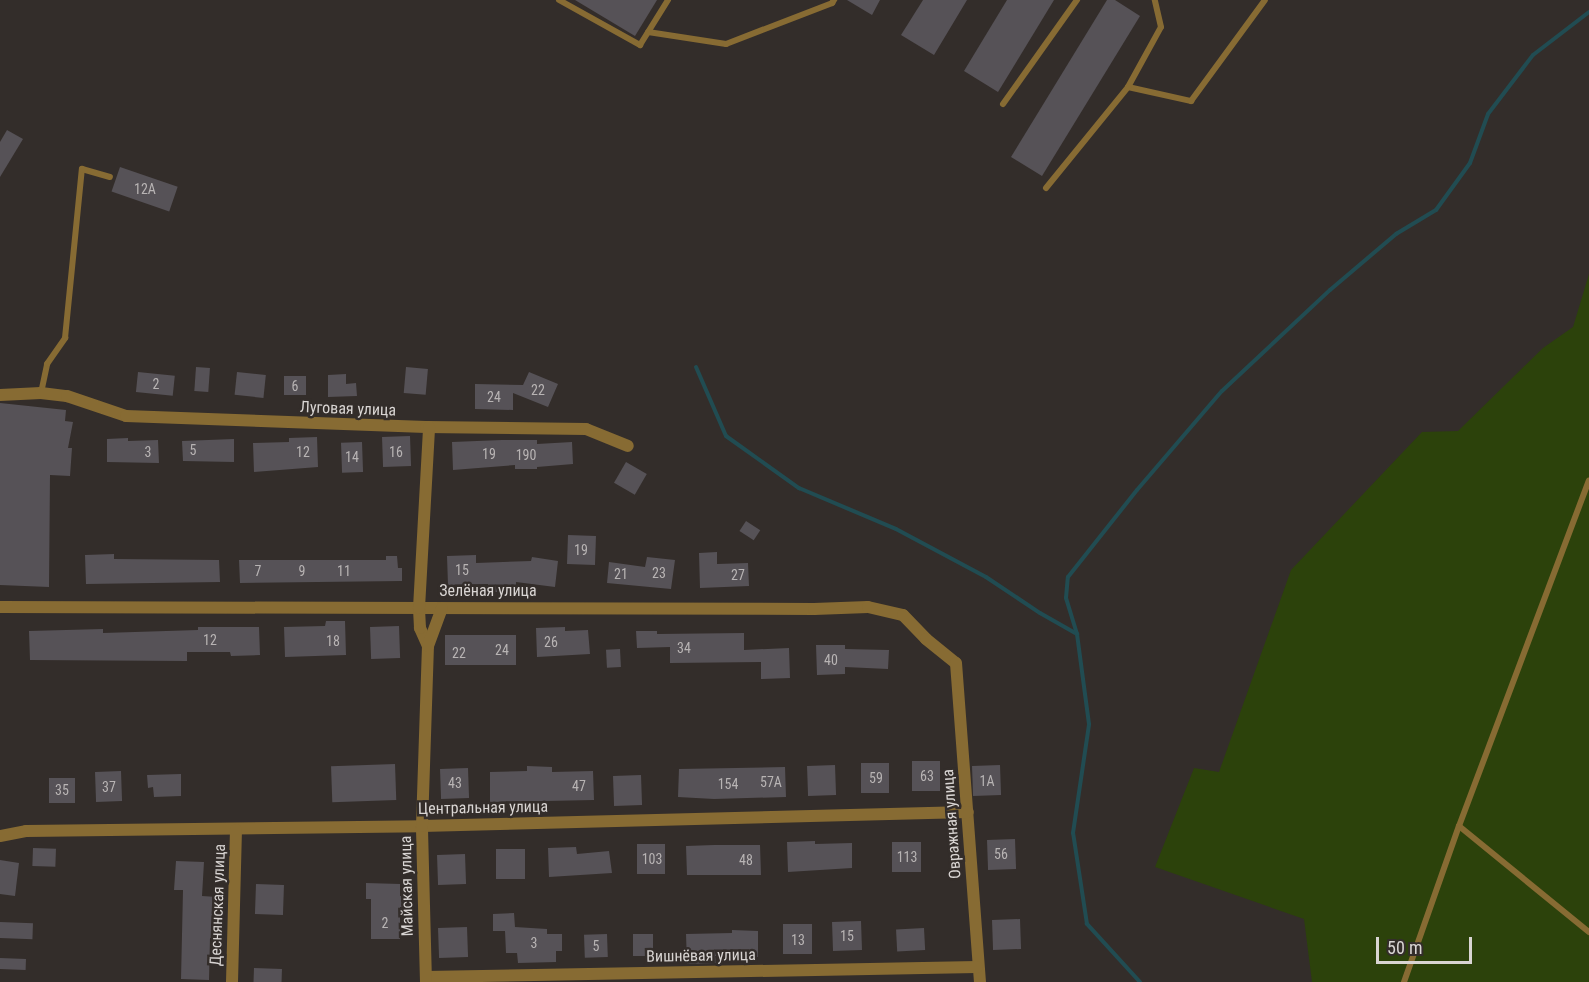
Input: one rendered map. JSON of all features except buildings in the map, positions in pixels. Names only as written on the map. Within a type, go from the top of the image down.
[{"type":"street","name":"Луговая улица","points":[[0,395],[41,393],[67,396],[126,416],[429,427],[586,429],[628,446]]},
{"type":"street","points":[[428,646],[420,628],[419,608],[429,427]]},
{"type":"street","name":"Зелёная улица","points":[[0,607],[868,607],[903,615],[926,639],[956,663]]},
{"type":"street","points":[[428,646],[442,608]]},
{"type":"street","name":"Майская улица","points":[[426,980],[422,826],[428,646]]},
{"type":"street","name":"Овражная улица","points":[[956,663],[977,967],[980,982]]},
{"type":"street","name":"Центральная улица","points":[[0,836],[26,831],[236,830],[968,812]]},
{"type":"street","name":"Деснянская улица","points":[[232,982],[236,830]]},
{"type":"street","name":"Вишнёвая улица","points":[[426,980],[977,967]]},
{"type":"lane","points":[[560,0],[640,45],[668,0]]},
{"type":"lane","points":[[648,32],[726,44],[832,3],[834,0]]},
{"type":"lane","points":[[1003,104],[1077,0]]},
{"type":"lane","points":[[1046,188],[1128,87],[1161,27],[1155,0]]},
{"type":"lane","points":[[1128,87],[1191,101],[1265,0]]},
{"type":"lane","points":[[41,393],[46,364],[65,338],[82,169],[110,177]]},
{"type":"lane","points":[[1404,982],[1459,826],[1589,482]]},
{"type":"lane","points":[[1459,826],[1589,932]]},
{"type":"green space","points":[[1589,274],[1589,982],[1312,982],[1304,919],[1155,867],[1194,768],[1219,772],[1291,570],[1422,432],[1458,431],[1543,348],[1573,327]]},
{"type":"waterway","points":[[1140,982],[1087,924],[1073,833],[1089,724],[1077,634],[1066,598],[1068,577],[1137,490],[1222,391],[1330,290],[1396,234],[1436,210],[1470,163],[1488,114],[1533,55],[1589,12]]},
{"type":"waterway","points":[[696,367],[726,436],[799,488],[896,529],[986,577],[1040,613],[1077,634]]}]
